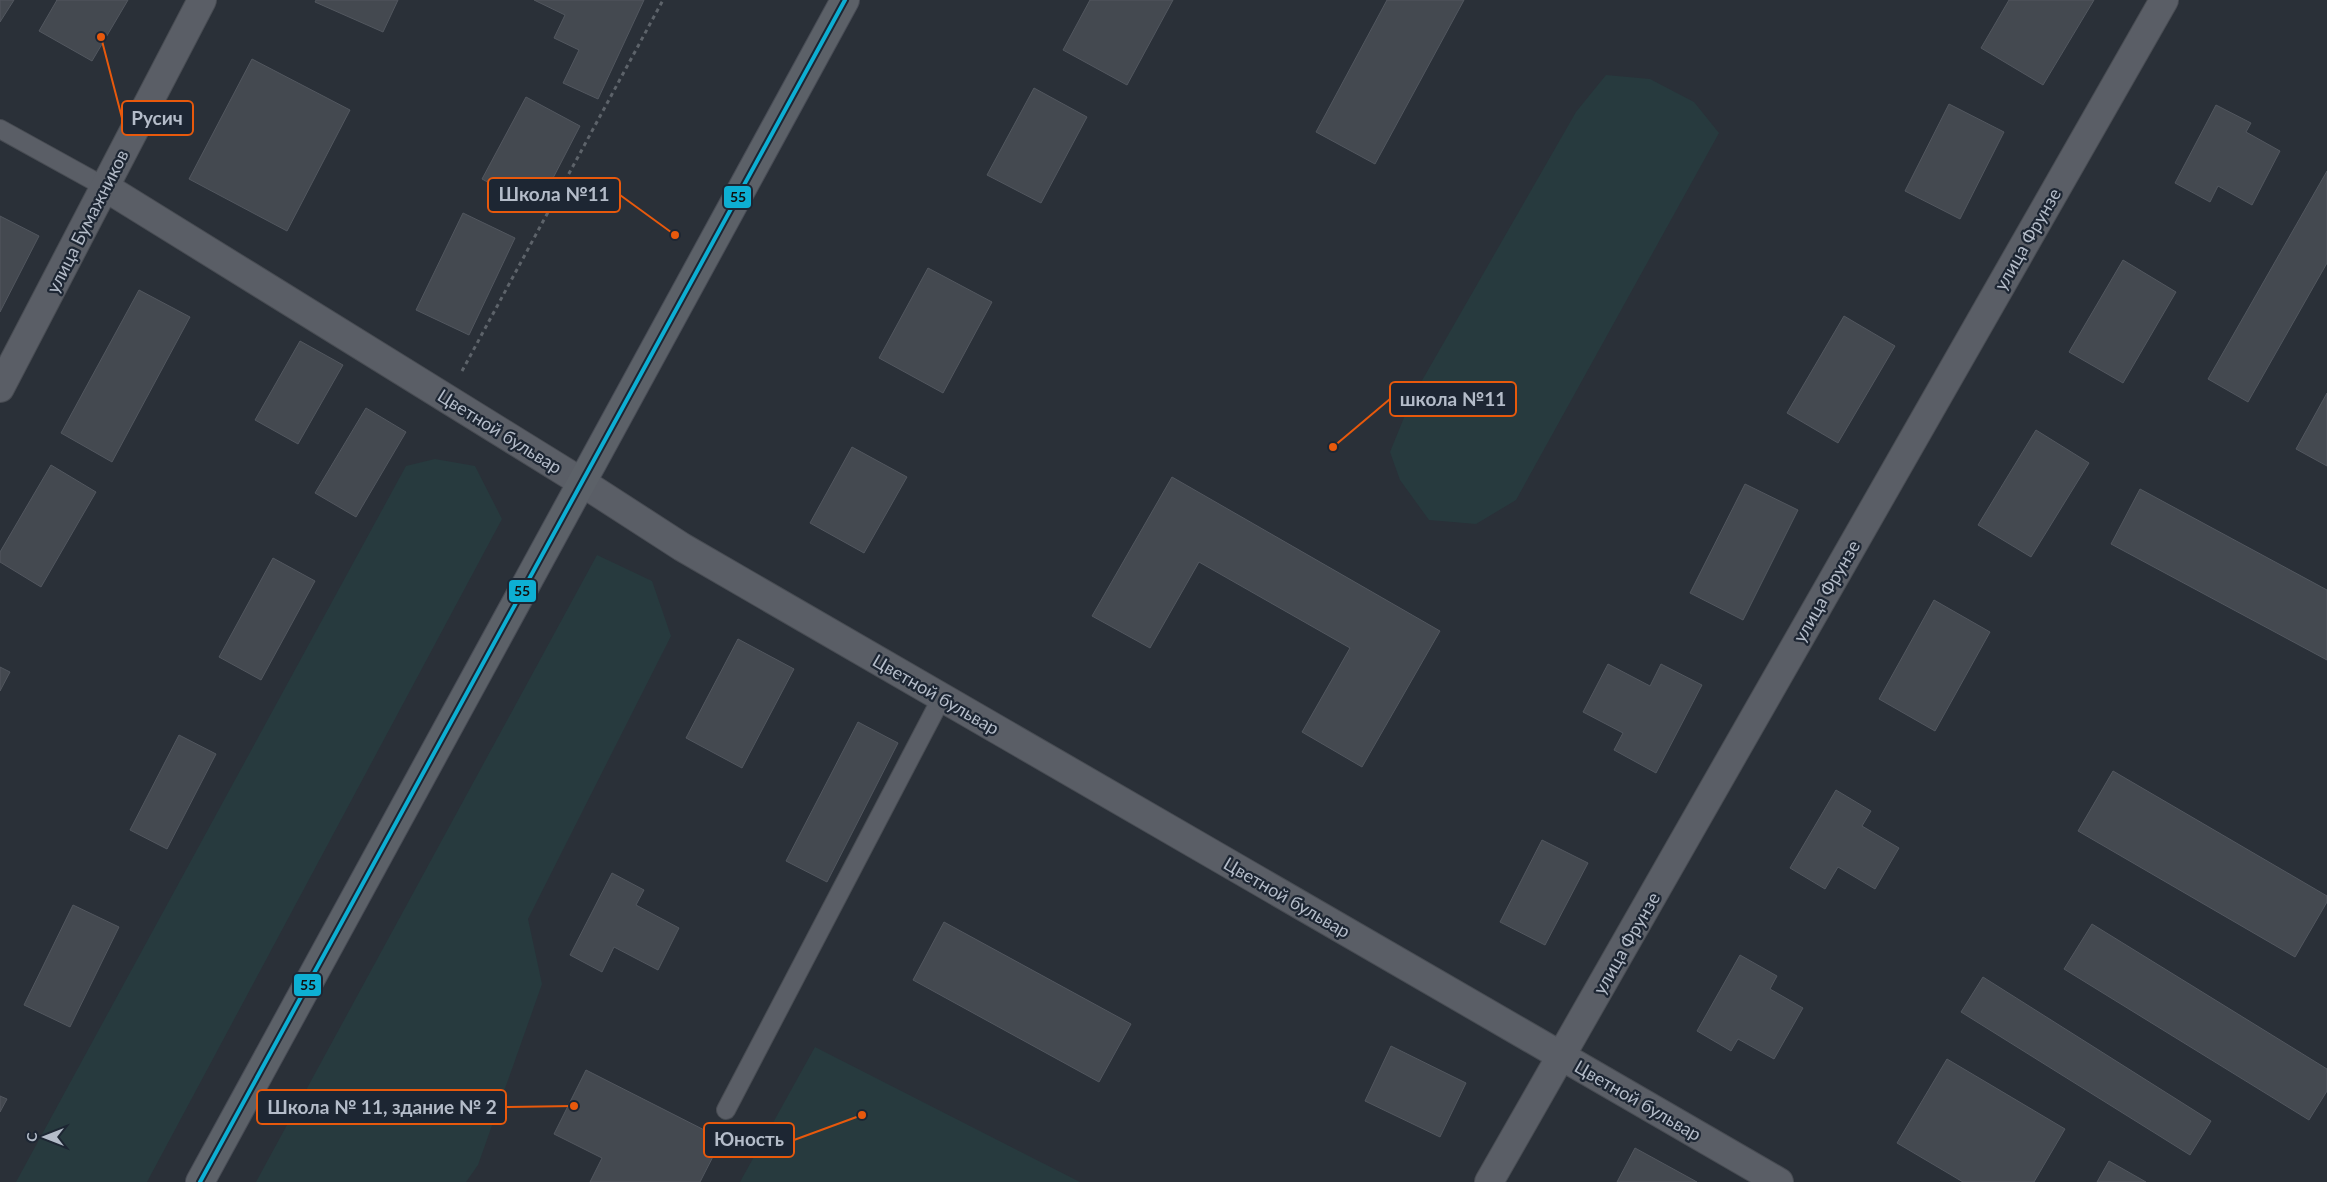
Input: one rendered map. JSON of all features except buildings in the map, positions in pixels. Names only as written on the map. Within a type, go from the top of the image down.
[{"type":"main road","points":[[200,1182],[845,0]]},
{"type":"street","name":"улица Бумажников","points":[[0,388],[202,0]]},
{"type":"street","name":"улица Фрунзе","points":[[1489,1182],[2164,0]]},
{"type":"street","name":"Цветной бульвар","points":[[105,187],[447,398],[682,546],[1779,1182]]},
{"type":"lane","points":[[0,129],[105,187]]},
{"type":"lane","points":[[726,1110],[942,697]]},
{"type":"path","points":[[447,398],[664,0]]},
{"type":"green space","points":[[1606,75],[1650,79],[1694,102],[1719,133],[1516,500],[1476,524],[1429,520],[1400,480],[1390,452],[1412,398],[1576,112]]},
{"type":"green space","points":[[435,459],[475,466],[502,519],[147,1182],[16,1182],[406,466]]},
{"type":"green space","points":[[597,555],[652,581],[671,636],[528,919],[542,984],[478,1165],[466,1182],[256,1182]]},
{"type":"green space","points":[[815,1047],[1080,1182],[740,1182]]},
{"type":"transit line","name":"55","points":[[200,1182],[845,0]]},
{"type":"place","name":"Русич","points":[[101,37]]},
{"type":"place","name":"Школа №11","points":[[675,235]]},
{"type":"place","name":"школа №11","points":[[1333,447]]},
{"type":"place","name":"Школа № 11, здание № 2","points":[[574,1106]]},
{"type":"place","name":"Юность","points":[[862,1115]]}]
